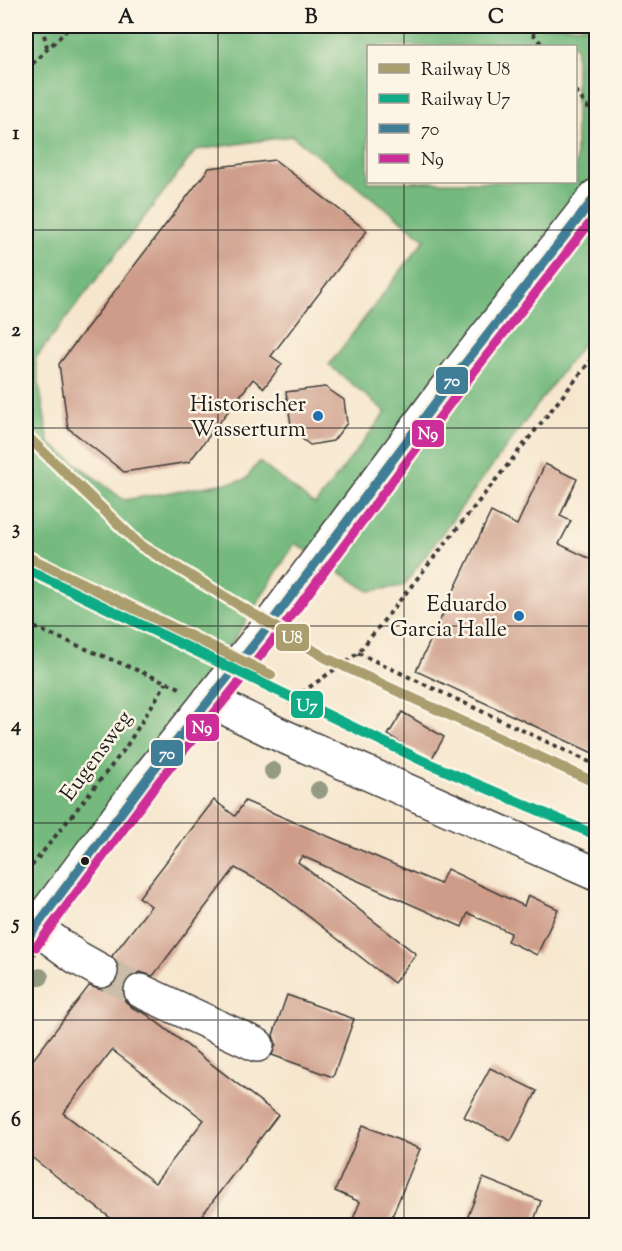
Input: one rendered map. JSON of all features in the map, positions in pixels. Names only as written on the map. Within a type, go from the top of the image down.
[{"type":"main road","points":[[101,971],[30,933],[271,623],[456,375],[597,196]]},
{"type":"main road","points":[[209,700],[262,726],[597,874]]},
{"type":"main road","points":[[141,991],[256,1046]]},
{"type":"path","points":[[42,26],[47,48]]},
{"type":"path","points":[[26,70],[71,26]]},
{"type":"path","points":[[527,26],[542,45]]},
{"type":"path","points":[[577,92],[597,119]]},
{"type":"path","points":[[262,726],[287,703],[358,653],[597,354]]},
{"type":"path","points":[[26,624],[209,700]]},
{"type":"path","points":[[358,653],[597,765]]},
{"type":"path","name":"Eugensweg","points":[[26,873],[124,750],[166,683]]},
{"type":"green space","points":[[26,26],[596,26],[596,326],[403,586],[369,591],[295,543],[190,709],[26,919]],"holes":[[[292,136],[425,239],[329,365],[386,412],[315,505],[259,462],[245,480],[124,500],[49,443],[35,359],[196,150]]]},
{"type":"building","points":[[275,160],[367,231],[271,356],[282,364],[264,388],[253,379],[189,462],[124,472],[68,428],[59,364],[209,168]]},
{"type":"building","name":"Historischer Wasserturm","points":[[325,387],[344,400],[347,423],[333,441],[310,445],[292,431],[286,392]]},
{"type":"building","name":"Eduardo Garcia Halle","points":[[545,464],[577,479],[560,516],[571,521],[559,544],[597,562],[597,755],[416,671],[491,512],[517,525]]},
{"type":"building","points":[[402,712],[444,737],[431,760],[388,735]]},
{"type":"building","points":[[214,800],[235,816],[245,801],[440,884],[447,869],[524,906],[528,895],[558,909],[537,955],[507,941],[511,933],[468,913],[462,927],[302,856],[298,862],[416,954],[394,983],[272,888],[235,868],[153,976],[140,972],[131,975],[124,984],[122,993],[125,1001],[133,1008],[146,1014],[278,1115],[194,1226],[121,1226],[26,1153],[26,1069],[89,986],[102,990],[117,981],[120,970],[112,956],[151,906],[139,897]],"holes":[[[112,1050],[204,1120],[155,1183],[63,1113]]]},
{"type":"building","points":[[287,995],[354,1019],[333,1077],[272,1055],[276,1044],[273,1035]]},
{"type":"building","points":[[490,1068],[537,1091],[511,1141],[464,1117]]},
{"type":"building","points":[[363,1125],[420,1149],[388,1226],[350,1226],[360,1202],[335,1191]]},
{"type":"building","points":[[483,1178],[541,1201],[532,1226],[493,1226],[468,1216]]},
{"type":"tunnel","points":[[101,971],[141,991]]},
{"type":"rail line","name":"U8","points":[[26,435],[140,545],[326,658],[596,783]]},
{"type":"rail line","name":"U8","points":[[26,556],[271,675]]},
{"type":"rail line","name":"U7","points":[[26,569],[423,761],[591,833]]},
{"type":"transit line","name":"70","points":[[26,940],[151,773],[271,623],[456,375],[596,196]]},
{"type":"transit line","name":"N9","points":[[36,947],[160,780],[281,630],[466,382],[596,215]]},
{"type":"place","name":"Historischer Wasserturm","points":[[318,416]]},
{"type":"place","name":"Eduardo Garcia Halle","points":[[519,616]]}]
